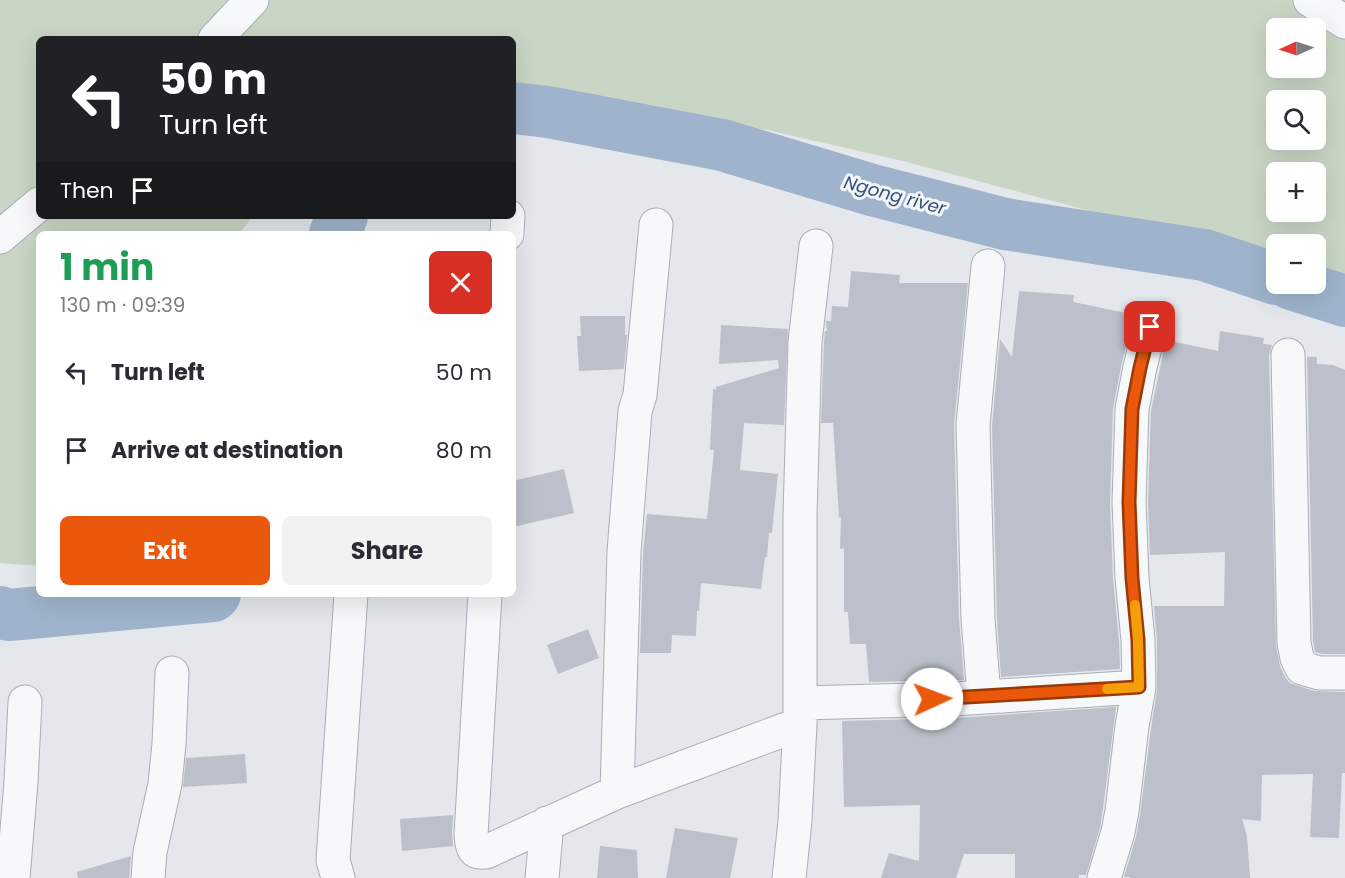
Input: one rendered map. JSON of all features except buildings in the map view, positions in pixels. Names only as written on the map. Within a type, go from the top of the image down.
[{"type":"street","points":[[218,36],[252,0]]},
{"type":"street","points":[[1310,0],[1345,22]]},
{"type":"street","points":[[0,237],[36,207]]},
{"type":"street","points":[[617,792],[624,552],[635,411],[640,395],[656,225]]},
{"type":"street","points":[[789,878],[795,821],[800,714],[800,515],[805,342],[816,246]]},
{"type":"street","points":[[984,696],[978,619],[973,425],[988,266]]},
{"type":"street","points":[[1104,878],[1122,811],[1139,687],[1129,502],[1132,409],[1150,327]]},
{"type":"street","points":[[1288,355],[1294,643],[1302,668],[1319,673],[1345,673]]},
{"type":"street","points":[[338,878],[333,860],[351,597]]},
{"type":"street","points":[[485,597],[471,834],[474,850],[479,853],[486,852],[617,792],[800,714],[984,696],[1139,687]]},
{"type":"street","points":[[148,878],[150,852],[165,784],[172,673]]},
{"type":"street","points":[[13,878],[25,702]]},
{"type":"street","points":[[542,878],[547,823]]},
{"type":"green space","points":[[0,0],[1345,0],[1345,296],[1326,286],[1326,234],[1266,234],[1266,264],[1120,219],[903,161],[767,130],[516,111],[516,36],[36,36],[36,219],[251,219],[241,231],[36,231],[36,566],[0,563]]},
{"type":"waterway","name":"Ngong river","points":[[516,108],[548,112],[722,145],[872,190],[1005,224],[1204,255],[1266,276]]},
{"type":"waterway","name":"Ngong river","points":[[336,231],[341,219]]},
{"type":"waterway","name":"Ngong river","points":[[1323,294],[1345,301]]},
{"type":"waterway","name":"Ngong river","points":[[0,612],[9,615],[202,597]]},
{"type":"slow traffic","points":[[1107,689],[1139,687],[1135,605]]},
{"type":"route","points":[[932,699],[1139,687],[1129,502],[1132,409],[1150,327]]}]
